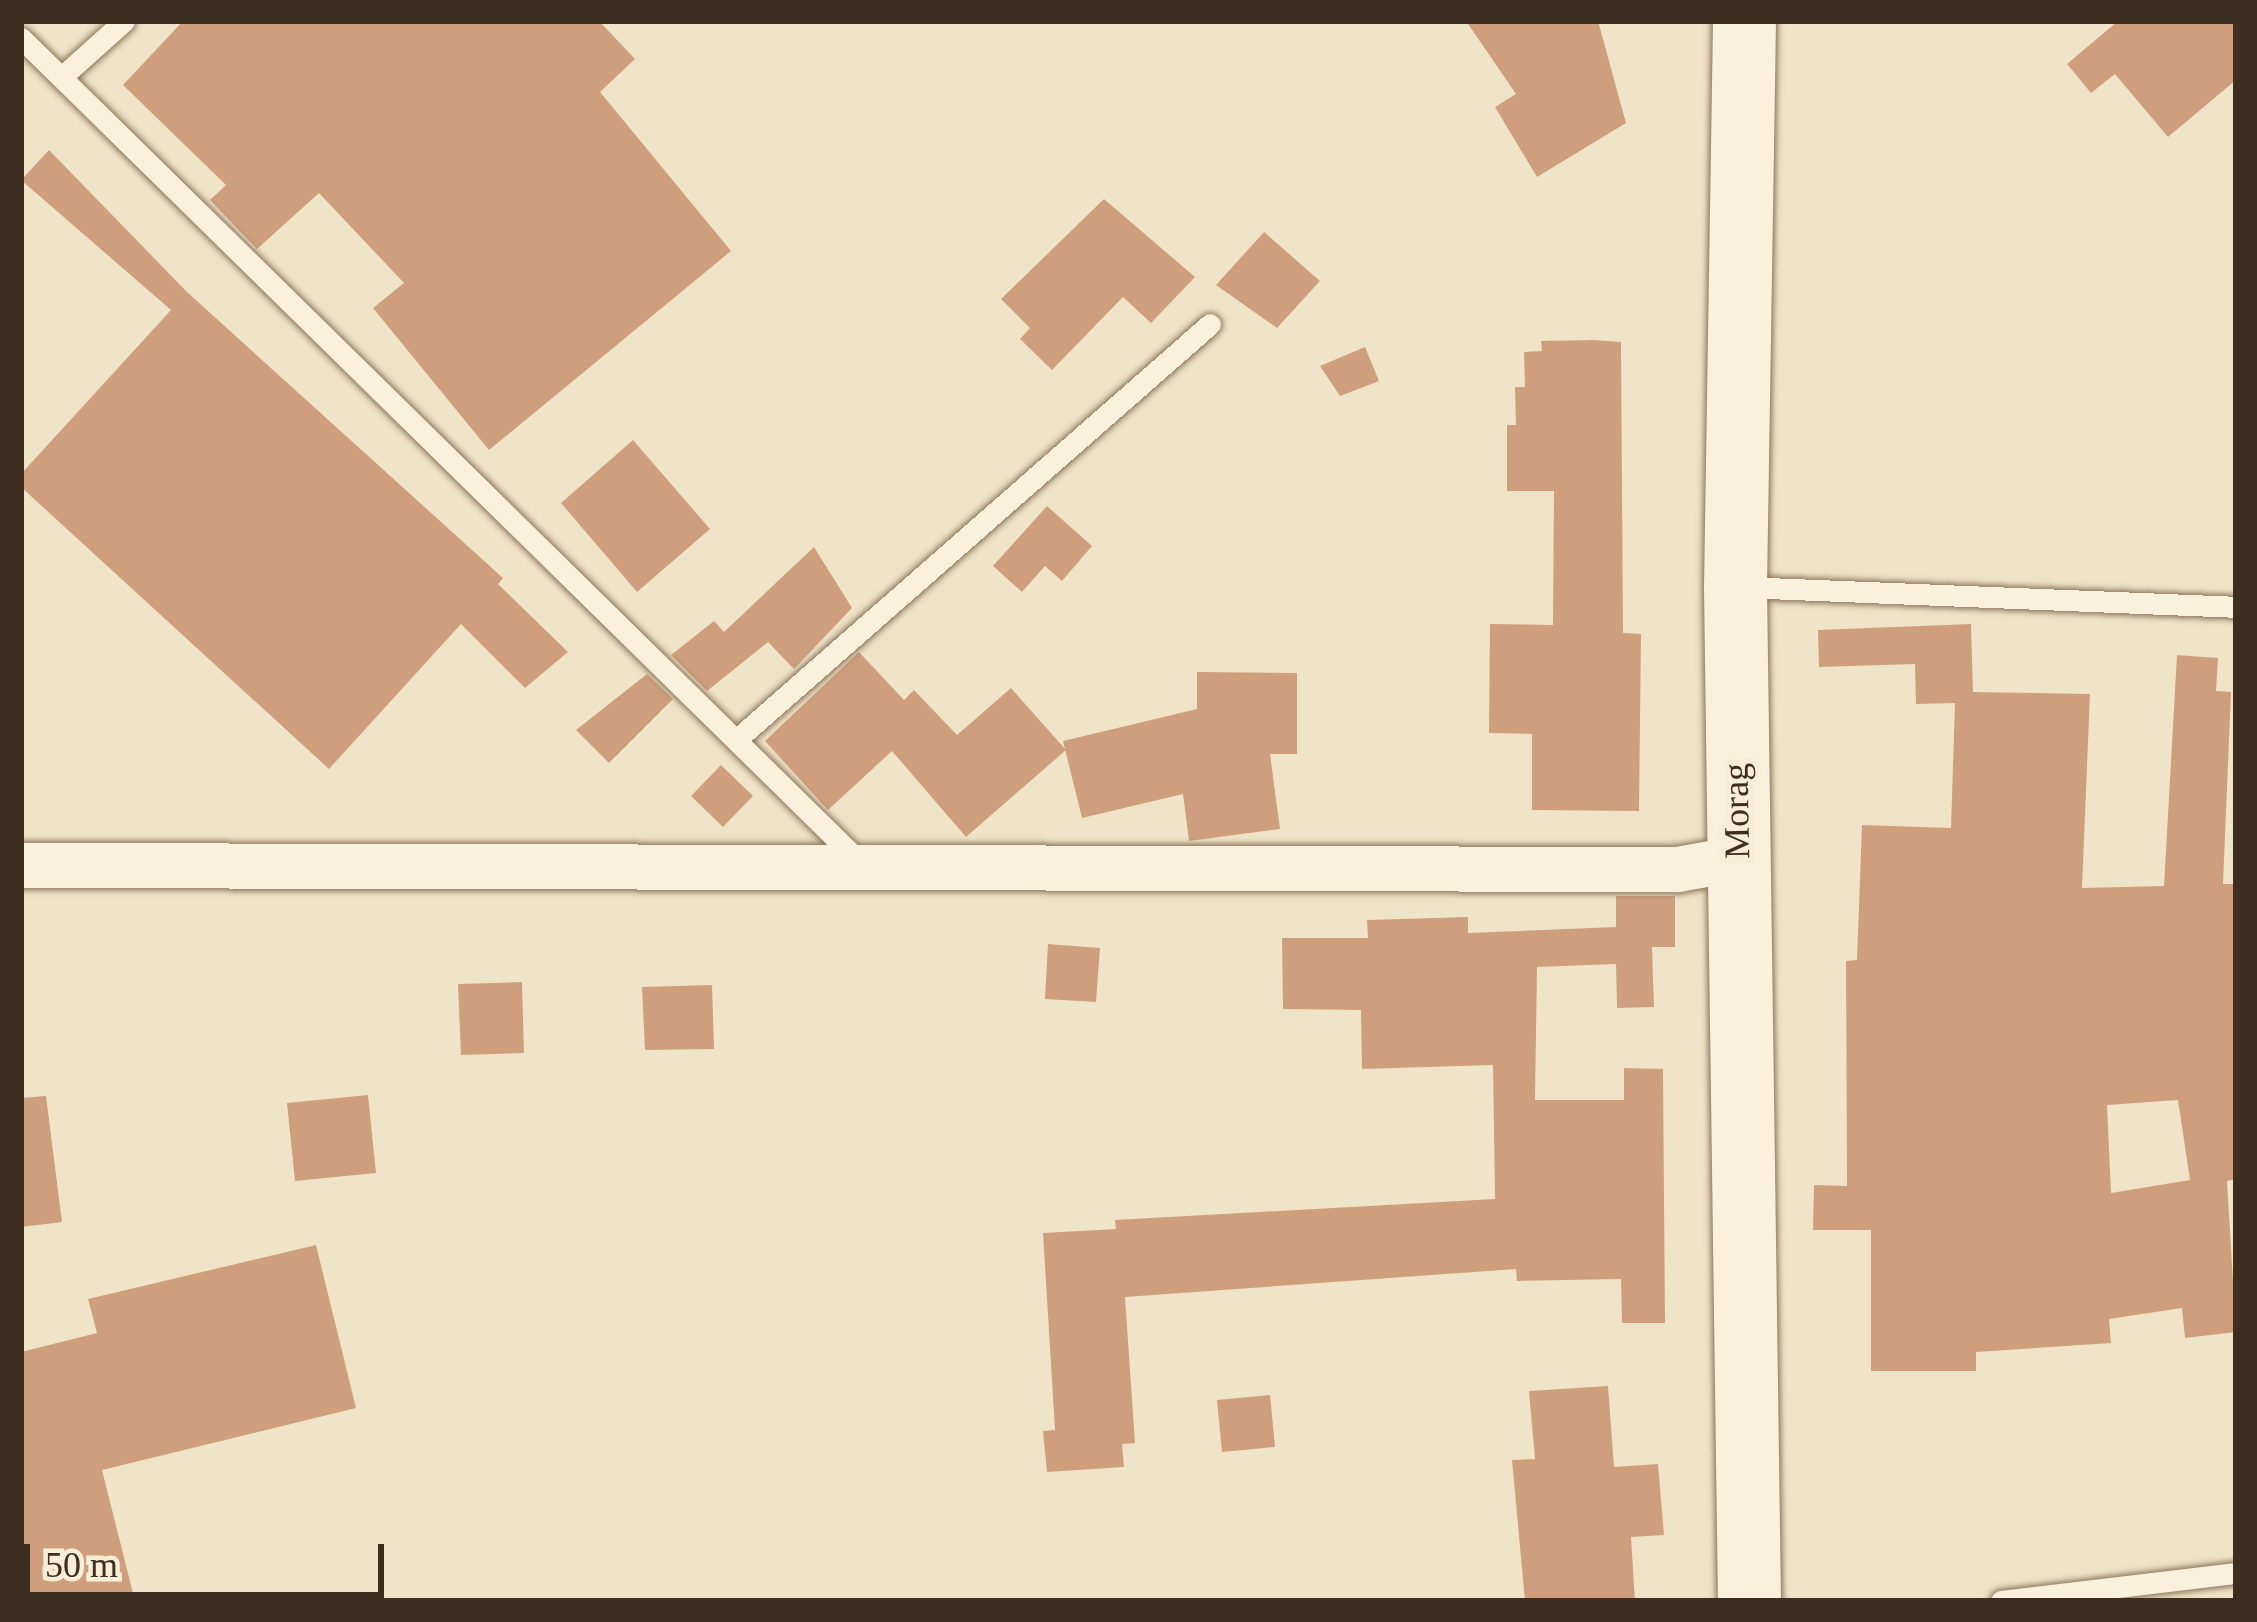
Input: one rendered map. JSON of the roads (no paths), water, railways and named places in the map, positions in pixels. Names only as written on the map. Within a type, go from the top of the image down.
[{"type":"main road","name":"Morag","points":[[1744,21],[1735,587],[1749,1601]]},
{"type":"street","points":[[21,865],[1677,869],[1738,858]]},
{"type":"lane","points":[[66,73],[124,21]]},
{"type":"lane","points":[[21,38],[66,73],[868,870]]},
{"type":"lane","points":[[736,739],[1210,324]]},
{"type":"lane","points":[[1735,587],[2236,607]]},
{"type":"lane","points":[[2001,1601],[2236,1574]]}]
